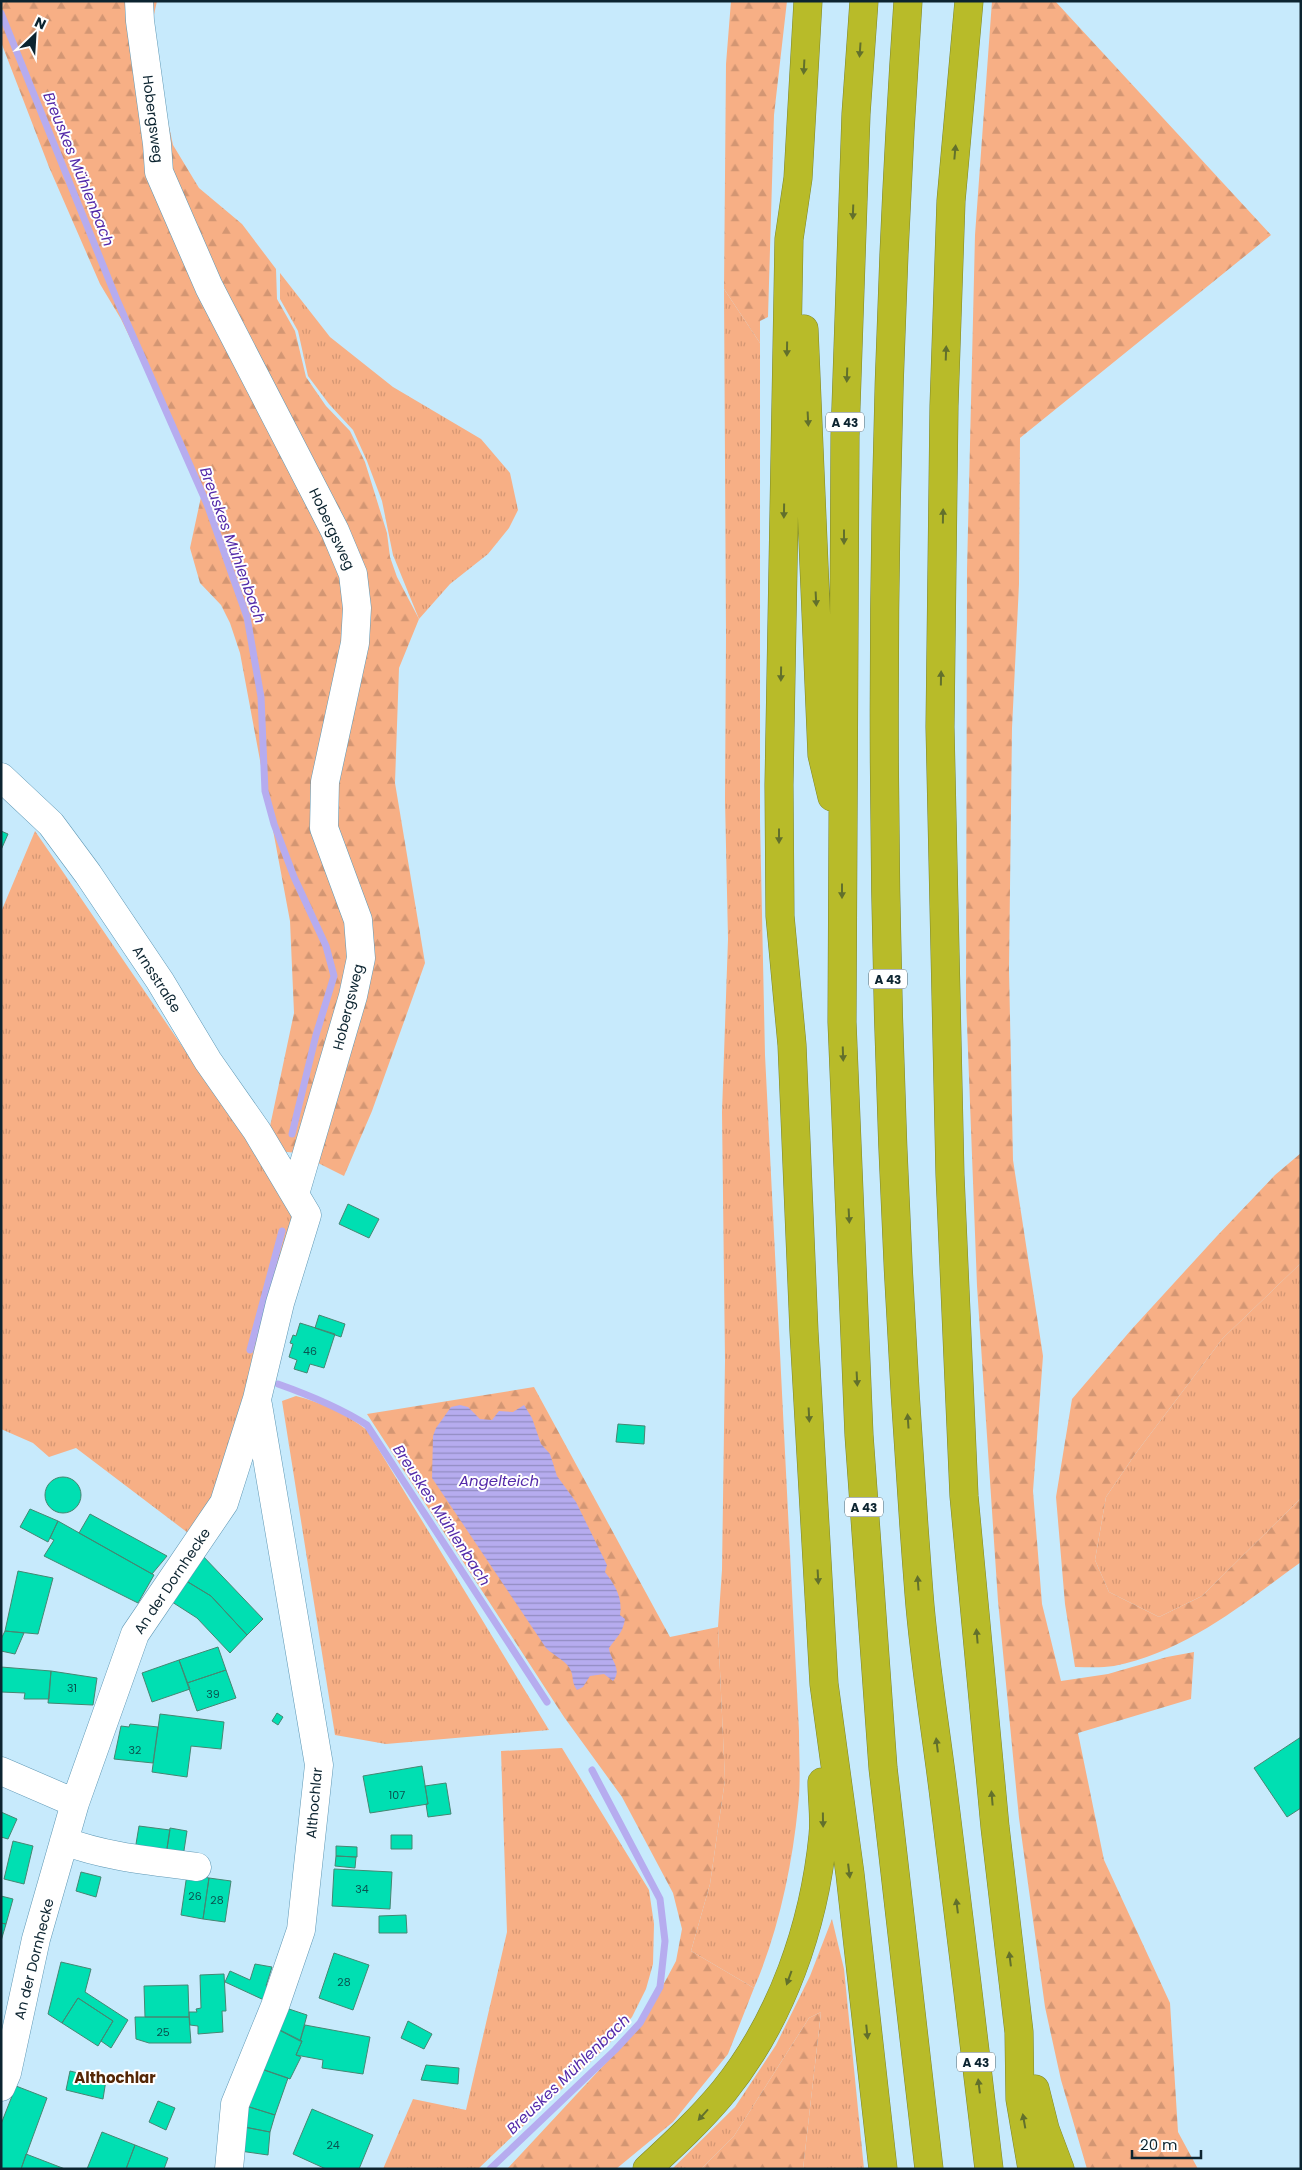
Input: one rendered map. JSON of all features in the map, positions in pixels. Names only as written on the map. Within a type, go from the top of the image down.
[{"type":"highway","points":[[808,1],[798,178],[789,239],[779,785],[780,916],[792,1045],[805,1341],[824,1684],[850,1874],[883,2169]]},
{"type":"highway","name":"A 43","points":[[864,1],[856,114],[844,436],[842,1022],[859,1435],[884,1768],[929,2169]]},
{"type":"highway","name":"A 43","points":[[908,1],[889,390],[886,516],[884,777],[893,1124],[902,1320],[919,1600],[989,2169]]},
{"type":"highway","points":[[969,1],[951,200],[944,406],[940,727],[950,1165],[964,1496],[994,1827],[1019,2032],[1020,2099],[1032,2169]]},
{"type":"highway","points":[[798,178],[822,755],[842,843]]},
{"type":"highway","points":[[647,2169],[687,2132],[734,2079],[766,2027],[783,1993],[793,1966],[810,1910],[823,1835],[821,1728],[824,1684]]},
{"type":"highway","points":[[1019,2032],[1045,2129],[1060,2169]]},
{"type":"street","name":"Hobergsweg","points":[[139,1],[159,172],[209,287],[335,530],[353,574],[357,608],[355,643],[325,782],[324,828],[358,920],[361,958],[353,996],[295,1194]]},
{"type":"street","name":"Arnsstraße","points":[[1,777],[51,824],[88,874],[160,981],[208,1061],[257,1131],[295,1194]]},
{"type":"street","name":"An der Dornhecke","points":[[1,2087],[7,2073],[36,1939],[75,1803],[135,1634],[224,1503],[256,1399],[280,1303],[307,1215],[295,1194]]},
{"type":"street","name":"Althochlar","points":[[228,2169],[235,2104],[275,2006],[301,1930],[319,1765],[256,1399]]},
{"type":"street","points":[[1,1770],[75,1803]]},
{"type":"street","points":[[64,1841],[84,1849],[197,1867]]},
{"type":"green space","points":[[1,1],[157,1],[152,24],[161,89],[173,145],[199,188],[242,224],[276,269],[277,299],[295,331],[306,377],[326,406],[350,431],[365,462],[387,533],[390,557],[397,577],[419,619],[399,668],[395,783],[425,963],[372,1111],[344,1176],[298,1153],[276,1151],[269,1131],[294,1013],[290,921],[240,653],[230,623],[221,605],[200,583],[190,548],[201,497],[164,409],[121,319],[100,284],[49,167],[1,42]]},
{"type":"green space","points":[[731,1],[787,1],[774,115],[768,317],[760,321],[760,343],[724,289],[726,64]]},
{"type":"green space","points":[[992,1],[1055,1],[1271,235],[1020,438],[1019,584],[1012,728],[1009,969],[1013,1160],[1043,1356],[1033,1491],[1042,1604],[1061,1681],[1108,1674],[1167,1657],[1194,1652],[1191,1699],[1078,1733],[1104,1860],[1170,2003],[1178,2132],[1198,2169],[1087,2169],[1061,2080],[1045,2007],[1019,1818],[998,1601],[977,1286],[966,999],[967,570],[975,235]]},
{"type":"green space","points":[[280,273],[330,337],[393,387],[481,439],[510,473],[518,510],[509,528],[488,554],[450,584],[419,619],[393,555],[382,501],[353,430],[329,404],[308,376],[298,331],[280,299]]},
{"type":"green space","points":[[724,289],[760,343],[760,821],[765,1055],[800,1779],[792,1853],[783,1899],[763,1967],[754,1988],[691,1951],[710,1884],[725,1780],[718,1627],[722,1570],[725,1360],[722,1112],[728,939],[725,800]]},
{"type":"green space","points":[[35,831],[290,1204],[294,1226],[212,1509],[192,1536],[76,1448],[49,1457],[33,1443],[1,1429],[1,912]]},
{"type":"green space","points":[[1301,1153],[1301,1263],[1223,1338],[1136,1453],[1106,1497],[1095,1560],[1109,1592],[1159,1617],[1202,1596],[1301,1498],[1301,1562],[1235,1610],[1190,1638],[1165,1650],[1114,1666],[1075,1667],[1065,1604],[1056,1497],[1072,1399],[1131,1330],[1217,1236],[1275,1175]]},
{"type":"green space","points":[[1301,1263],[1301,1498],[1202,1596],[1159,1617],[1109,1592],[1095,1560],[1106,1497],[1136,1453],[1223,1338]]},
{"type":"green space","points":[[534,1387],[670,1637],[718,1627],[725,1780],[710,1884],[691,1951],[754,1988],[728,2054],[673,2122],[616,2169],[507,2169],[643,2023],[676,1961],[682,1929],[673,1893],[622,1797],[564,1717],[367,1414]]},
{"type":"green space","points":[[296,1396],[333,1409],[367,1430],[549,1730],[386,1744],[335,1735],[282,1401]]},
{"type":"green space","points":[[562,1748],[649,1890],[654,1924],[653,1964],[646,1989],[632,2017],[607,2046],[478,2169],[383,2169],[413,2099],[466,2110],[507,1932],[501,1751]]},
{"type":"green space","points":[[832,1919],[844,1969],[864,2169],[803,2169],[821,2012],[809,2018],[734,2136],[701,2169],[672,2169],[735,2107],[776,2045],[810,1976]]},
{"type":"green space","points":[[821,2012],[803,2169],[701,2169],[734,2136],[809,2018]]},
{"type":"water","name":"Angelteich","points":[[460,1405],[468,1407],[480,1419],[492,1420],[499,1411],[513,1412],[524,1405],[532,1418],[541,1444],[550,1454],[557,1476],[576,1502],[607,1565],[605,1572],[619,1597],[620,1615],[625,1619],[621,1632],[609,1648],[617,1672],[613,1681],[604,1674],[590,1676],[583,1687],[577,1690],[569,1668],[546,1648],[432,1478],[433,1436],[436,1428],[451,1407]]},
{"type":"building","points":[[1,831],[8,834],[1,850]]},
{"type":"building","points":[[348,1204],[379,1219],[369,1238],[339,1224]]},
{"type":"building","points":[[319,1315],[345,1324],[341,1337],[315,1328]]},
{"type":"building","points":[[300,1323],[335,1334],[324,1368],[310,1364],[307,1373],[294,1369],[297,1360],[289,1357],[293,1344],[290,1343],[293,1335],[296,1336]]},
{"type":"building","points":[[618,1424],[645,1426],[644,1444],[616,1442]]},
{"type":"building","points":[[63,1477],[76,1482],[81,1495],[76,1508],[63,1513],[50,1508],[45,1495],[50,1482]]},
{"type":"building","points":[[30,1509],[58,1521],[48,1542],[20,1527]]},
{"type":"building","points":[[90,1514],[167,1556],[152,1574],[79,1533]]},
{"type":"building","points":[[58,1521],[154,1575],[138,1603],[44,1556],[54,1540],[50,1538]]},
{"type":"building","points":[[201,1554],[263,1619],[247,1635],[211,1596],[183,1579]]},
{"type":"building","points":[[18,1571],[53,1578],[38,1634],[5,1631]]},
{"type":"building","points":[[183,1579],[211,1596],[247,1635],[230,1653],[197,1618],[169,1600]]},
{"type":"building","points":[[5,1631],[24,1633],[15,1654],[1,1651],[1,1639]]},
{"type":"building","points":[[218,1647],[226,1670],[187,1683],[179,1660]]},
{"type":"building","points":[[179,1660],[190,1689],[152,1702],[142,1673]]},
{"type":"building","points":[[1,1667],[51,1671],[49,1699],[24,1699],[25,1693],[1,1692]]},
{"type":"building","points":[[226,1670],[236,1698],[197,1711],[187,1683]]},
{"type":"building","points":[[51,1671],[97,1678],[93,1705],[48,1703]]},
{"type":"building","points":[[277,1713],[283,1717],[278,1725],[272,1721]]},
{"type":"building","points":[[160,1714],[224,1722],[221,1749],[191,1746],[187,1777],[152,1772]]},
{"type":"building","points":[[130,1724],[158,1727],[153,1763],[114,1759],[121,1726],[129,1727]]},
{"type":"building","points":[[1301,1737],[1301,1808],[1287,1817],[1254,1768]]},
{"type":"building","points":[[422,1766],[428,1804],[370,1813],[363,1776]]},
{"type":"building","points":[[446,1783],[451,1814],[428,1817],[425,1786]]},
{"type":"building","points":[[1,1812],[17,1819],[8,1839],[1,1837]]},
{"type":"building","points":[[139,1826],[170,1830],[166,1855],[135,1850]]},
{"type":"building","points":[[170,1828],[187,1831],[183,1857],[166,1855]]},
{"type":"building","points":[[391,1835],[412,1835],[412,1849],[391,1849]]},
{"type":"building","points":[[13,1841],[33,1846],[24,1884],[4,1879]]},
{"type":"building","points":[[336,1846],[357,1847],[357,1857],[336,1856]]},
{"type":"building","points":[[336,1856],[356,1857],[355,1868],[335,1866]]},
{"type":"building","points":[[334,1869],[392,1872],[390,1909],[332,1906]]},
{"type":"building","points":[[81,1872],[101,1877],[96,1897],[76,1891]]},
{"type":"building","points":[[187,1874],[209,1878],[203,1919],[181,1915]]},
{"type":"building","points":[[209,1878],[231,1881],[225,1922],[203,1919]]},
{"type":"building","points":[[1,1896],[13,1899],[6,1924],[1,1923]]},
{"type":"building","points":[[406,1915],[407,1933],[379,1933],[379,1916]]},
{"type":"building","points":[[1,1923],[6,1924],[1,1941]]},
{"type":"building","points":[[334,1953],[369,1965],[353,2010],[319,1998]]},
{"type":"building","points":[[61,1962],[91,1969],[85,1992],[128,2020],[111,2048],[101,2041],[113,2021],[78,1998],[62,2023],[48,2014]]},
{"type":"building","points":[[255,1964],[272,1967],[266,1986],[269,1987],[264,2000],[225,1982],[230,1971],[250,1980]]},
{"type":"building","points":[[224,1974],[226,2011],[222,2011],[223,2032],[198,2034],[198,2026],[190,2025],[189,2012],[197,2012],[196,2009],[201,2008],[200,1975]]},
{"type":"building","points":[[188,1985],[189,2017],[145,2017],[144,1986]]},
{"type":"building","points":[[78,1998],[113,2021],[98,2046],[62,2023]]},
{"type":"building","points":[[286,2008],[307,2015],[300,2041],[279,2030]]},
{"type":"building","points":[[135,2017],[189,2017],[191,2043],[149,2043],[136,2039]]},
{"type":"building","points":[[408,2021],[432,2034],[424,2049],[401,2038]]},
{"type":"building","points":[[305,2025],[370,2037],[363,2074],[322,2068],[323,2060],[296,2055],[302,2041],[300,2041]]},
{"type":"building","points":[[278,2029],[302,2041],[296,2055],[301,2057],[290,2079],[258,2068]]},
{"type":"building","points":[[426,2065],[459,2068],[458,2084],[421,2080]]},
{"type":"building","points":[[256,2067],[288,2078],[275,2115],[243,2105]]},
{"type":"building","points":[[70,2071],[106,2080],[103,2099],[66,2090]]},
{"type":"building","points":[[16,2086],[47,2098],[21,2169],[1,2169],[1,2124]]},
{"type":"building","points":[[158,2101],[175,2108],[166,2130],[149,2122]]},
{"type":"building","points":[[243,2105],[275,2115],[270,2132],[239,2126]]},
{"type":"building","points":[[312,2109],[373,2135],[359,2169],[326,2169],[293,2154]]},
{"type":"building","points":[[239,2126],[270,2132],[268,2155],[240,2151]]},
{"type":"building","points":[[102,2132],[135,2145],[126,2169],[87,2169]]},
{"type":"building","points":[[135,2145],[168,2158],[164,2169],[126,2169]]},
{"type":"building","points":[[26,2154],[65,2169],[21,2169]]},
{"type":"waterway","name":"Breuskes Mühlenbach","points":[[1,13],[117,300],[207,504],[247,617],[261,697],[265,791],[274,824],[294,877],[326,946],[334,976],[316,1035],[292,1134]]},
{"type":"waterway","name":"Breuskes Mühlenbach","points":[[250,1350],[282,1231]]},
{"type":"waterway","name":"Breuskes Mühlenbach","points":[[278,1384],[324,1402],[367,1425],[547,1702]]},
{"type":"waterway","name":"Breuskes Mühlenbach","points":[[490,2169],[615,2050],[640,2023],[660,1987],[665,1941],[660,1899],[592,1770]]},
{"type":"district","name":"Althochlar","points":[[115,2077]]}]
